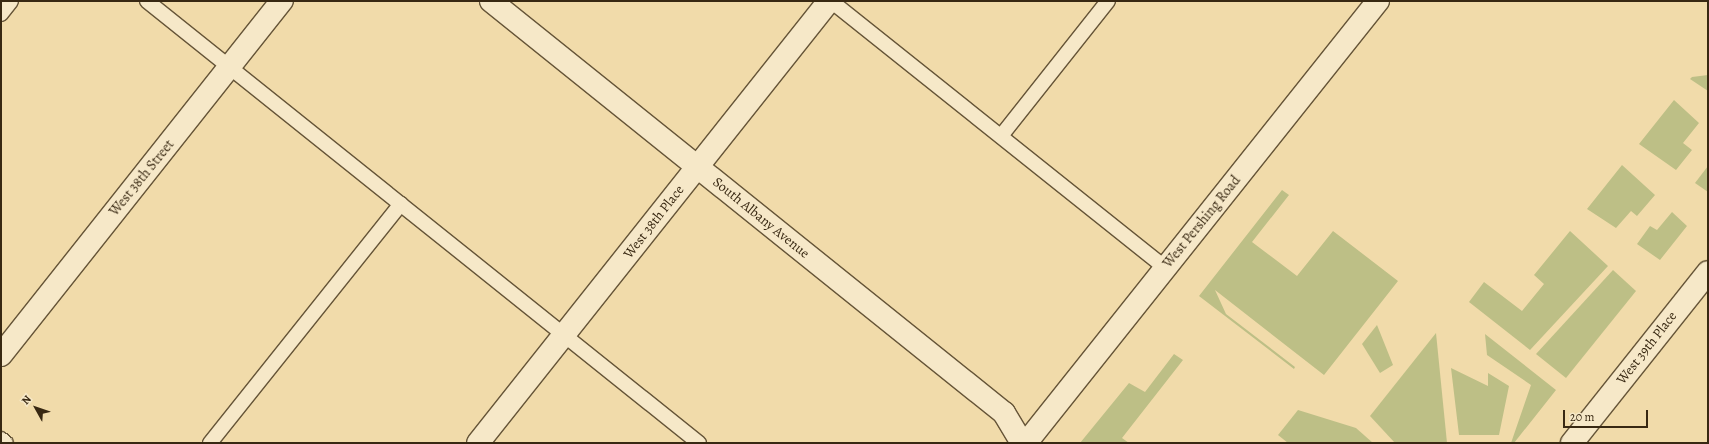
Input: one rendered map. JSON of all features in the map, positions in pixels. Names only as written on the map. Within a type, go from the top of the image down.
[{"type":"street","name":"West 38th Street","points":[[1,355],[282,1]]},
{"type":"street","name":"South Albany Avenue","points":[[491,1],[1004,413],[1022,443]]},
{"type":"street","name":"West 38th Place","points":[[478,443],[830,1]]},
{"type":"street","name":"West Pershing Road","points":[[1026,443],[1378,1]]},
{"type":"street","name":"West 39th Place","points":[[1572,443],[1708,272]]},
{"type":"lane","points":[[1,14],[11,1]]},
{"type":"lane","points":[[147,1],[699,443]]},
{"type":"lane","points":[[830,1],[1166,268]]},
{"type":"lane","points":[[1000,136],[1108,1]]},
{"type":"lane","points":[[210,443],[401,204]]},
{"type":"lane","points":[[1,439],[6,443]]},
{"type":"green space","points":[[1708,75],[1708,91],[1690,79],[1692,77]]},
{"type":"green space","points":[[1674,100],[1699,123],[1683,143],[1692,150],[1676,170],[1639,144]]},
{"type":"green space","points":[[1622,165],[1655,195],[1637,216],[1631,211],[1616,228],[1587,209]]},
{"type":"green space","points":[[1708,166],[1708,192],[1695,183]]},
{"type":"green space","points":[[1282,190],[1289,195],[1252,242],[1297,276],[1333,231],[1398,281],[1324,375],[1215,290],[1226,314],[1295,367],[1294,369],[1199,296]]},
{"type":"green space","points":[[1672,212],[1687,226],[1660,260],[1637,244],[1650,226],[1657,230]]},
{"type":"green space","points":[[1570,231],[1608,266],[1530,350],[1469,302],[1484,282],[1522,311],[1544,284],[1534,275]]},
{"type":"green space","points":[[1613,270],[1636,291],[1566,378],[1536,354]]},
{"type":"green space","points":[[1377,325],[1393,365],[1380,373],[1362,344]]},
{"type":"green space","points":[[1436,333],[1447,443],[1395,443],[1370,416]]},
{"type":"green space","points":[[1485,334],[1556,390],[1514,443],[1511,443],[1531,385],[1487,355]]},
{"type":"green space","points":[[1174,354],[1183,360],[1122,438],[1129,443],[1080,443],[1129,383],[1145,392]]},
{"type":"green space","points":[[1451,368],[1488,386],[1488,373],[1509,386],[1499,435],[1459,435]]},
{"type":"green space","points":[[1298,410],[1356,428],[1373,443],[1288,443],[1278,435]]}]
